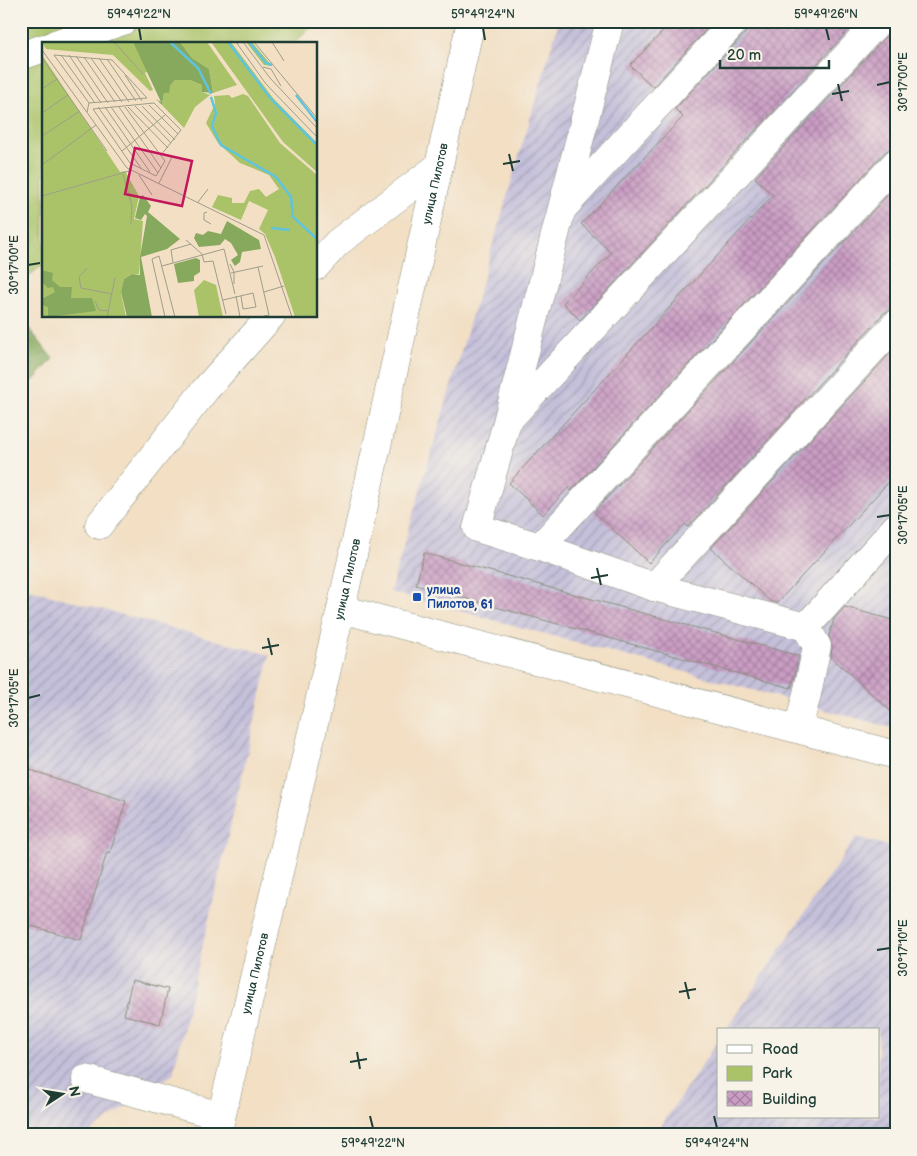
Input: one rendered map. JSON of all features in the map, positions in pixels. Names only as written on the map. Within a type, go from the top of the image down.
[{"type":"street","points":[[61,42],[123,21]]},
{"type":"street","name":"улица Пилотов","points":[[219,1126],[341,609],[471,21]]},
{"type":"street","points":[[610,21],[507,422],[477,528],[540,547],[654,587],[806,627],[817,646],[798,729]]},
{"type":"street","points":[[561,210],[734,21]]},
{"type":"street","points":[[507,422],[880,21]]},
{"type":"street","points":[[21,56],[42,49]]},
{"type":"street","points":[[540,547],[896,162]]},
{"type":"street","points":[[318,264],[337,243],[439,166]]},
{"type":"street","points":[[99,525],[205,390],[269,318]]},
{"type":"street","points":[[654,587],[896,324]]},
{"type":"street","points":[[806,627],[894,533]]},
{"type":"street","points":[[341,609],[896,755]]},
{"type":"street","points":[[86,1078],[219,1126]]},
{"type":"shaded area","points":[[559,21],[896,21],[896,729],[390,592]]},
{"type":"shaded area","points":[[21,587],[270,655],[173,1074],[86,1135],[21,1135]]},
{"type":"shaded area","points":[[856,837],[896,848],[896,1135],[655,1135],[717,1042],[717,1118],[880,1118],[880,1028],[727,1028]]},
{"type":"green space","points":[[21,21],[318,21],[295,42],[42,42],[42,265],[21,281]]},
{"type":"green space","points":[[21,318],[53,359],[21,394]]},
{"type":"building","points":[[673,21],[714,21],[653,87],[630,65]]},
{"type":"building","points":[[750,21],[857,21],[580,320],[563,303],[611,253],[581,224],[683,117],[675,109],[746,32]]},
{"type":"building","points":[[894,21],[896,21],[896,148],[891,148],[885,152],[571,491],[568,488],[543,515],[509,483],[773,195],[755,178],[890,32]]},
{"type":"building","points":[[896,186],[896,309],[891,309],[884,313],[688,527],[685,524],[649,563],[594,512]]},
{"type":"building","points":[[896,347],[896,474],[777,603],[770,601],[711,548]]},
{"type":"building","points":[[424,553],[799,656],[791,688],[416,585]]},
{"type":"building","points":[[845,607],[896,621],[896,716],[831,657],[832,648],[829,636],[834,619]]},
{"type":"building","points":[[21,767],[126,801],[110,853],[107,852],[81,940],[21,923]]},
{"type":"building","points":[[132,980],[168,989],[160,1024],[124,1015]]},
{"type":"place","name":"улица Пилотов, 61","points":[[417,597]]}]
